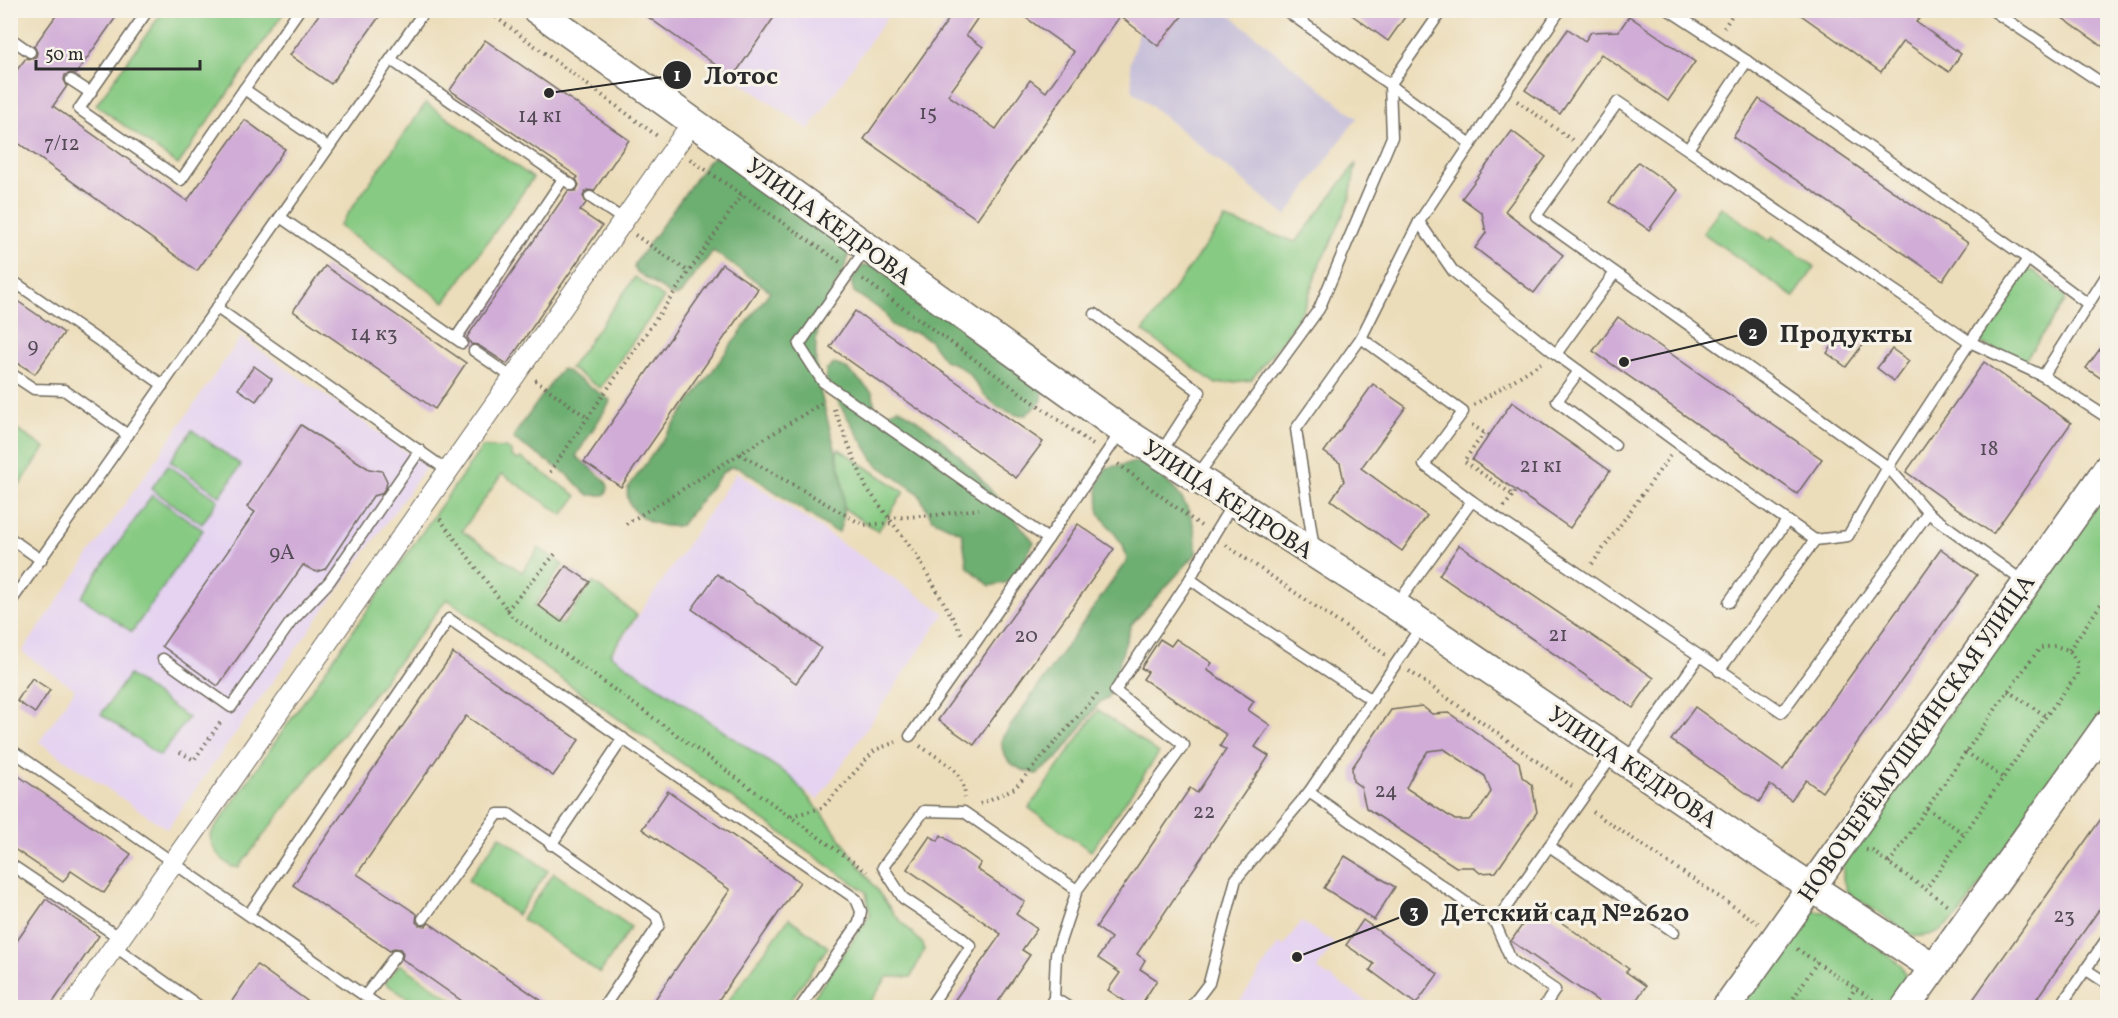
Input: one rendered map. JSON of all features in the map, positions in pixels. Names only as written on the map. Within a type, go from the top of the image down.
[{"type":"street","name":"УЛИЦА КЕДРОВА","points":[[537,10],[692,123],[859,258],[1233,503],[1396,606],[1933,967]]},
{"type":"street","points":[[71,1008],[692,123]]},
{"type":"street","name":"НОВОЧЕРЁМУШКИНСКАЯ УЛИЦА","points":[[1726,1008],[2108,468]]},
{"type":"street","points":[[1899,1005],[1933,967],[2108,724]]},
{"type":"lane","points":[[148,10],[80,109],[181,180],[299,10]]},
{"type":"lane","points":[[10,603],[425,10]]},
{"type":"lane","points":[[1285,10],[1471,144]]},
{"type":"lane","points":[[1196,478],[1319,309],[1392,137],[1390,85],[1442,10]]},
{"type":"lane","points":[[1315,555],[1296,429],[1361,338],[1419,222],[1560,10]]},
{"type":"lane","points":[[1669,10],[1747,61],[2028,259],[2088,304]]},
{"type":"lane","points":[[1992,10],[2108,87]]},
{"type":"lane","points":[[10,38],[30,52]]},
{"type":"lane","points":[[280,217],[459,341],[568,182],[391,60]]},
{"type":"lane","points":[[1688,148],[1747,61]]},
{"type":"lane","points":[[71,80],[91,93]]},
{"type":"lane","points":[[244,89],[328,147]]},
{"type":"lane","points":[[2026,583],[1928,513],[1888,467],[1614,274],[1536,216],[1618,102],[1970,342],[2043,376],[2108,418]]},
{"type":"lane","points":[[590,197],[622,223]]},
{"type":"lane","points":[[1419,222],[1453,271],[1556,354],[1815,540],[1848,536],[1888,467],[2028,259]]},
{"type":"lane","points":[[859,258],[799,345],[823,382],[1048,539]]},
{"type":"lane","points":[[2043,376],[2108,273]]},
{"type":"lane","points":[[1556,354],[1614,274]]},
{"type":"lane","points":[[10,279],[163,385]]},
{"type":"lane","points":[[217,308],[448,471]]},
{"type":"lane","points":[[1095,314],[1200,392],[1160,454]]},
{"type":"lane","points":[[1361,338],[1463,412],[1424,465],[1472,501],[1782,712],[1928,513]]},
{"type":"lane","points":[[474,351],[516,374]]},
{"type":"lane","points":[[1580,371],[1557,401],[1616,445]]},
{"type":"lane","points":[[10,373],[34,389],[63,390],[128,435]]},
{"type":"lane","points":[[910,736],[1122,430]]},
{"type":"lane","points":[[163,659],[231,707],[291,622],[329,582],[420,450]]},
{"type":"lane","points":[[1396,606],[1472,501]]},
{"type":"lane","points":[[1070,1008],[1051,1003],[1056,954],[1077,890],[1184,745],[1115,691],[1190,579],[1233,503]]},
{"type":"lane","points":[[1729,602],[1787,521]]},
{"type":"lane","points":[[10,538],[41,560]]},
{"type":"lane","points":[[1719,671],[1815,540]]},
{"type":"lane","points":[[1190,579],[1227,606],[1372,700]]},
{"type":"lane","points":[[249,914],[449,619],[856,899],[861,911],[859,922],[800,1008]]},
{"type":"lane","points":[[1190,1008],[1209,983],[1236,879],[1309,792],[1422,625]]},
{"type":"lane","points":[[1495,923],[1586,795],[1620,758],[1699,657]]},
{"type":"lane","points":[[551,845],[623,738]]},
{"type":"lane","points":[[10,749],[382,1008]]},
{"type":"lane","points":[[1309,792],[1495,923],[1511,960],[1555,990],[1544,1008]]},
{"type":"lane","points":[[929,1008],[971,946],[903,898],[883,867],[924,812],[964,812],[1077,890]]},
{"type":"lane","points":[[423,919],[498,814],[509,814],[656,916],[659,925],[603,1008]]},
{"type":"lane","points":[[1549,846],[1674,932]]},
{"type":"lane","points":[[10,864],[202,1008]]},
{"type":"lane","points":[[2059,1008],[2108,937]]},
{"type":"lane","points":[[365,996],[396,955]]},
{"type":"lane","points":[[2085,969],[2108,984]]},
{"type":"path","points":[[486,10],[742,195],[859,258],[1105,454],[1213,536],[1586,795],[1593,813],[1876,1002],[1899,1005]]},
{"type":"path","points":[[1506,93],[1584,149]]},
{"type":"path","points":[[550,472],[742,195]]},
{"type":"path","points":[[622,223],[689,273]]},
{"type":"path","points":[[1463,412],[1556,354]]},
{"type":"path","points":[[516,374],[588,418]]},
{"type":"path","points":[[823,382],[866,488],[917,556],[971,650]]},
{"type":"path","points":[[626,524],[830,398]]},
{"type":"path","points":[[1484,433],[1464,460],[1513,495],[1516,490]]},
{"type":"path","points":[[1583,577],[1679,444]]},
{"type":"path","points":[[740,454],[863,525],[893,523]]},
{"type":"path","points":[[427,501],[507,610],[903,898]]},
{"type":"path","points":[[889,518],[936,515],[1000,506]]},
{"type":"path","points":[[507,610],[557,552]]},
{"type":"path","points":[[2069,650],[2108,594]]},
{"type":"path","points":[[1889,863],[2040,648],[2055,646],[2069,650],[2077,662],[2077,675],[1926,889]]},
{"type":"path","points":[[790,816],[822,808],[875,750],[910,736],[918,745],[953,768],[961,778],[965,795],[964,812],[1015,788],[1103,688],[1115,691]]},
{"type":"path","points":[[2008,691],[2046,716]]},
{"type":"path","points":[[180,753],[194,760],[231,707]]},
{"type":"path","points":[[1966,752],[2003,778]]},
{"type":"path","points":[[1927,808],[1964,834]]},
{"type":"path","points":[[1843,841],[1852,847],[1872,851],[1967,919]]},
{"type":"path","points":[[1787,1008],[1817,962]]},
{"type":"path","points":[[1843,1008],[1856,987]]},
{"type":"shaded area","points":[[779,11],[891,11],[809,130],[733,77]]},
{"type":"shaded area","points":[[1154,11],[1225,11],[1357,118],[1286,216],[1133,91],[1130,63],[1139,32]]},
{"type":"shaded area","points":[[241,337],[427,466],[167,829],[39,742],[75,689],[22,652]]},
{"type":"shaded area","points":[[737,472],[945,613],[818,800],[609,658]]},
{"type":"shaded area","points":[[1301,921],[1334,943],[1317,969],[1376,1007],[1236,1007],[1279,943],[1284,946]]},
{"type":"green space","points":[[164,10],[285,11],[178,165],[96,105]]},
{"type":"green space","points":[[426,103],[533,178],[445,302],[339,226]]},
{"type":"green space","points":[[713,157],[721,158],[849,250],[847,262],[820,322],[816,354],[818,380],[843,485],[844,509],[839,532],[832,530],[740,468],[731,467],[723,472],[681,525],[653,523],[637,513],[631,506],[628,488],[770,291],[713,251],[681,294],[676,296],[671,295],[634,268],[635,263]]},
{"type":"green space","points":[[1356,163],[1350,198],[1320,263],[1306,304],[1287,335],[1251,380],[1216,384],[1143,331],[1225,219],[1296,242]]},
{"type":"green space","points":[[1721,207],[1770,241],[1773,237],[1815,267],[1794,297],[1703,233]]},
{"type":"green space","points":[[874,265],[1031,377],[1043,391],[1042,401],[1026,415],[1016,415],[998,407],[984,395],[969,374],[957,365],[944,360],[929,340],[918,333],[903,331],[891,325],[884,312],[854,292],[851,281],[862,266]]},
{"type":"green space","points":[[2027,270],[2033,271],[2065,295],[2065,302],[2025,360],[2020,362],[1981,343],[1980,338]]},
{"type":"green space","points":[[635,277],[664,298],[600,388],[570,368]]},
{"type":"green space","points":[[834,364],[846,368],[873,393],[875,409],[884,415],[898,408],[937,435],[955,451],[1034,542],[1013,581],[990,586],[967,566],[962,533],[932,519],[918,493],[876,464],[826,379],[826,370]]},
{"type":"green space","points":[[561,369],[610,400],[576,456],[605,480],[608,486],[604,495],[585,493],[568,475],[514,439],[514,435]]},
{"type":"green space","points":[[10,425],[45,448],[20,485],[11,478]]},
{"type":"green space","points":[[192,430],[241,465],[220,496],[170,461]]},
{"type":"green space","points":[[482,447],[506,448],[512,452],[511,456],[518,460],[521,458],[577,496],[563,515],[502,474],[462,531],[522,572],[539,548],[563,565],[534,606],[562,625],[593,582],[637,615],[610,654],[791,777],[828,821],[894,914],[923,944],[924,950],[911,977],[887,977],[867,1007],[807,1007],[870,915],[866,892],[447,599],[239,867],[232,867],[217,854],[210,835]]},
{"type":"green space","points":[[839,449],[904,492],[878,531],[813,488]]},
{"type":"green space","points":[[1138,462],[1174,488],[1182,499],[1193,524],[1196,554],[1131,625],[1108,698],[1100,702],[1058,758],[1037,774],[1023,770],[1007,758],[1002,746],[1002,738],[1127,560],[1123,545],[1099,513],[1098,485],[1106,468]]},
{"type":"green space","points":[[168,465],[218,500],[202,524],[151,489]]},
{"type":"green space","points":[[2107,490],[2107,704],[1960,914],[1933,933],[1913,936],[1847,892],[1843,879],[1843,864]]},
{"type":"green space","points":[[152,495],[203,530],[132,632],[81,597]]},
{"type":"green space","points":[[129,675],[188,718],[160,756],[101,714]]},
{"type":"green space","points":[[1098,710],[1159,753],[1091,851],[1029,808]]},
{"type":"green space","points":[[500,836],[548,871],[517,915],[468,880]]},
{"type":"green space","points":[[554,873],[631,927],[600,973],[522,919]]},
{"type":"green space","points":[[1807,911],[1827,912],[1901,965],[1907,980],[1888,1007],[1739,1008]]},
{"type":"green space","points":[[789,918],[828,947],[786,1007],[724,1007]]},
{"type":"green space","points":[[400,964],[463,1007],[421,1007],[385,983]]},
{"type":"building","points":[[60,10],[121,10],[76,74],[65,75],[64,80],[67,86],[53,106],[187,201],[245,120],[285,149],[197,271],[10,137],[10,79],[26,58],[36,57],[37,52],[34,46]]},
{"type":"building","points":[[322,10],[384,10],[331,84],[290,55]]},
{"type":"building","points":[[638,10],[779,10],[733,77]]},
{"type":"building","points":[[955,10],[983,10],[966,35],[983,47],[948,95],[996,129],[1030,80],[1046,92],[1074,52],[1015,10],[1187,10],[1158,46],[1120,16],[977,219],[864,139]]},
{"type":"building","points":[[1345,10],[1410,10],[1388,41]]},
{"type":"building","points":[[1794,10],[1907,10],[1919,19],[1916,22],[1961,54],[1949,72],[1903,41],[1881,72]]},
{"type":"building","points":[[2051,10],[2108,10],[2108,50]]},
{"type":"building","points":[[1629,16],[1695,62],[1668,101],[1601,54],[1560,114],[1525,90],[1568,29],[1585,41],[1591,32],[1619,31]]},
{"type":"building","points":[[485,40],[629,140],[594,191],[587,190],[583,196],[586,203],[580,211],[602,226],[507,364],[478,345],[471,344],[467,337],[568,191],[576,191],[579,185],[576,179],[578,177],[450,90]]},
{"type":"building","points":[[1759,99],[1968,243],[1943,280],[1733,137]]},
{"type":"building","points":[[1512,131],[1546,157],[1505,211],[1563,255],[1534,293],[1475,248],[1486,233],[1482,213],[1462,198]]},
{"type":"building","points":[[1638,162],[1678,190],[1649,230],[1609,202]]},
{"type":"building","points":[[722,264],[758,289],[621,487],[584,462]]},
{"type":"building","points":[[325,266],[466,363],[435,409],[293,311]]},
{"type":"building","points":[[10,296],[64,333],[35,374],[10,358]]},
{"type":"building","points":[[855,311],[1043,442],[1016,478],[830,347]]},
{"type":"building","points":[[1618,317],[1822,459],[1797,494],[1593,351]]},
{"type":"building","points":[[1845,329],[1864,343],[1846,367],[1827,353]]},
{"type":"building","points":[[2108,338],[2108,383],[2086,368]]},
{"type":"building","points":[[1892,349],[1909,361],[1894,381],[1877,368]]},
{"type":"building","points":[[1984,362],[2071,423],[1993,534],[1906,472]]},
{"type":"building","points":[[254,366],[272,379],[256,401],[238,389]]},
{"type":"building","points":[[1373,384],[1406,407],[1361,468],[1427,516],[1402,551],[1331,500],[1344,481],[1340,463],[1324,452]]},
{"type":"building","points":[[1512,402],[1610,471],[1570,528],[1472,460]]},
{"type":"building","points":[[301,425],[369,469],[382,471],[387,481],[386,487],[381,494],[373,496],[325,569],[316,572],[303,565],[218,686],[162,646],[255,512],[247,507]]},
{"type":"building","points":[[1078,524],[1114,549],[974,745],[938,720]]},
{"type":"building","points":[[1459,545],[1654,678],[1633,708],[1439,575]]},
{"type":"building","points":[[1941,549],[1977,575],[1822,792],[1806,780],[1791,800],[1770,785],[1759,802],[1671,740],[1695,707],[1783,770]]},
{"type":"building","points":[[566,566],[590,582],[561,622],[538,605]]},
{"type":"building","points":[[717,574],[821,648],[796,683],[692,609]]},
{"type":"building","points":[[1160,639],[1171,646],[1176,639],[1212,663],[1207,670],[1254,701],[1248,710],[1270,725],[1255,747],[1269,756],[1137,954],[1145,960],[1140,969],[1157,980],[1139,1008],[1135,1008],[1108,990],[1120,973],[1098,958],[1111,938],[1096,927],[1190,788],[1197,793],[1226,750],[1220,746],[1227,735],[1143,679],[1148,672],[1141,668]]},
{"type":"building","points":[[453,653],[579,740],[553,776],[466,716],[357,874],[417,914],[416,922],[419,925],[426,926],[429,923],[552,1008],[472,1008],[402,959],[403,953],[400,949],[394,948],[390,951],[293,885]]},
{"type":"building","points":[[32,678],[50,690],[35,713],[17,701]]},
{"type":"building","points":[[1422,706],[1432,714],[1449,713],[1519,762],[1522,777],[1532,785],[1537,812],[1496,872],[1480,873],[1473,867],[1456,867],[1366,808],[1361,787],[1353,781],[1352,768],[1391,710]],"holes":[[[1444,749],[1485,776],[1491,792],[1469,820],[1455,820],[1406,788],[1428,751]]]},
{"type":"building","points":[[10,770],[131,854],[104,893],[71,871],[63,882],[10,846]]},
{"type":"building","points":[[668,791],[800,882],[713,1008],[649,1008],[730,890],[642,829]]},
{"type":"building","points":[[2108,809],[2108,897],[2030,1008],[1967,1008]]},
{"type":"building","points":[[941,835],[981,863],[977,869],[1025,902],[1016,914],[1037,929],[1022,950],[1030,955],[994,1008],[949,1008],[1001,934],[907,869],[930,836],[938,841]]},
{"type":"building","points":[[1345,856],[1395,887],[1374,920],[1324,888]]},
{"type":"building","points":[[46,899],[99,936],[49,1008],[10,1008],[10,951]]},
{"type":"building","points":[[1536,905],[1629,969],[1626,972],[1646,986],[1631,1008],[1608,1008],[1511,941]]},
{"type":"building","points":[[1363,920],[1438,974],[1416,1004],[1370,970],[1374,964],[1346,945]]},
{"type":"building","points":[[257,965],[317,1008],[227,1008]]},
{"type":"place","name":"Лотос","points":[[549,93]]},
{"type":"place","name":"Продукты","points":[[1624,362]]},
{"type":"place","name":"Детский сад №2620","points":[[1297,957]]}]
